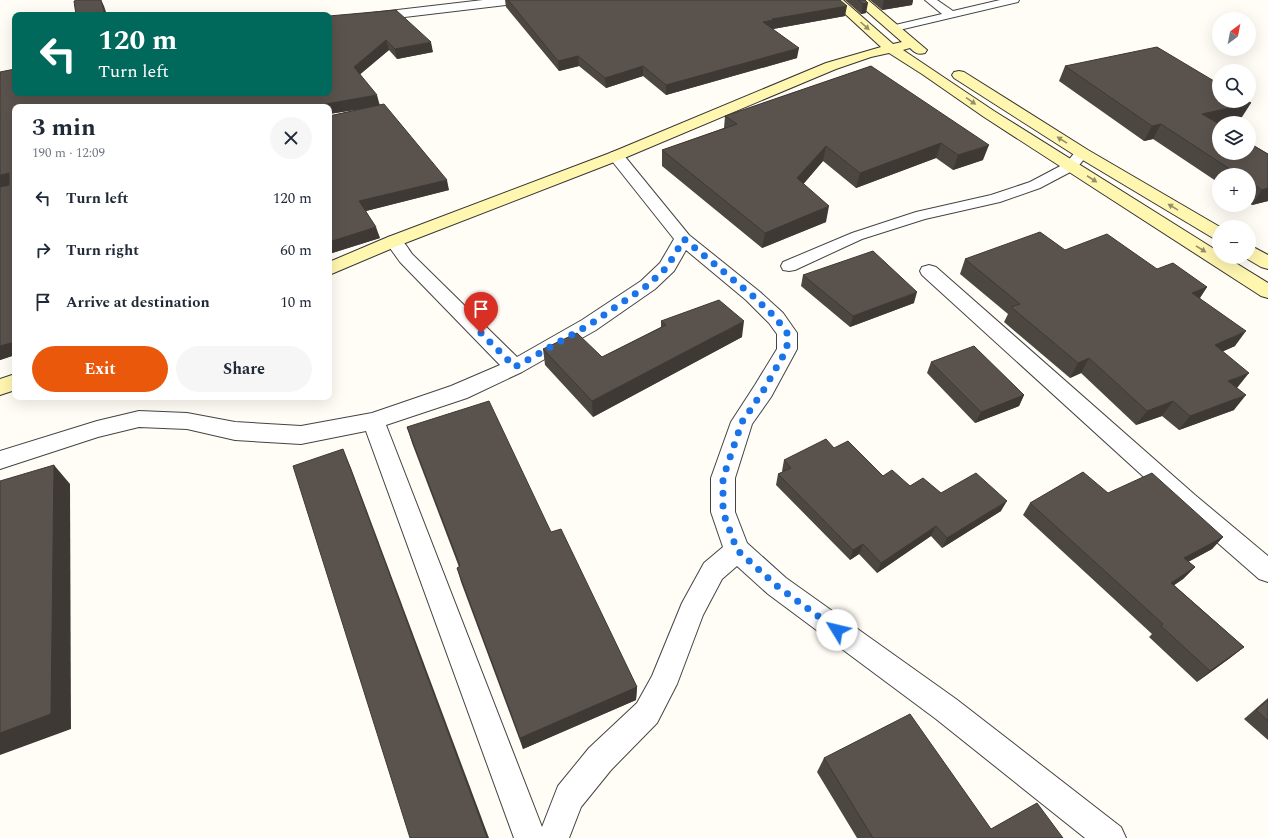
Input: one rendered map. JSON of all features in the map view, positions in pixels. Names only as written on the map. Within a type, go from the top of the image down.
[{"type":"main road","points":[[836,0],[890,48],[927,71],[989,114],[1268,292]]},
{"type":"main road","points":[[860,0],[895,28],[911,44],[1002,104],[1212,230]]},
{"type":"main road","points":[[332,268],[394,241],[616,156],[831,66],[867,54],[911,44]]},
{"type":"main road","points":[[1256,256],[1268,264]]},
{"type":"main road","points":[[0,387],[12,383]]},
{"type":"street","points":[[332,22],[515,0]]},
{"type":"street","points":[[616,156],[684,239],[753,296],[776,318],[787,333],[787,349],[763,391],[742,422],[723,478],[723,512],[737,550],[777,586],[946,709],[1110,838]]},
{"type":"street","points":[[0,460],[97,429],[139,419],[187,421],[235,431],[301,435],[373,421],[459,392],[515,367],[589,325],[648,285],[667,267],[684,239]]},
{"type":"street","points":[[394,241],[406,258],[515,367]]},
{"type":"street","points":[[929,271],[1175,492],[1268,571]]},
{"type":"street","points":[[373,421],[530,838]]},
{"type":"street","points":[[552,838],[569,796],[600,759],[647,714],[663,684],[691,611],[709,577],[713,571],[737,550]]},
{"type":"lane","points":[[930,0],[951,15]]},
{"type":"lane","points":[[895,28],[1014,0]]},
{"type":"lane","points":[[789,266],[814,254],[870,232],[921,215],[995,199],[1035,185],[1071,166],[1082,153]]},
{"type":"building","points":[[101,0],[104,12],[76,12],[74,1]]},
{"type":"building","points":[[508,0],[840,0],[847,6],[772,19],[774,20],[763,22],[799,48],[666,85],[643,66],[605,78],[578,56],[558,61]]},
{"type":"building","points":[[858,0],[865,0],[868,3],[863,4]]},
{"type":"building","points":[[396,10],[431,42],[395,49],[386,40],[354,67],[377,95],[326,104],[12,104],[12,343],[0,346],[0,187],[9,185],[9,173],[0,175],[0,72],[12,70],[12,96],[332,96],[332,16]]},
{"type":"building","points":[[1157,47],[1212,80],[1212,108],[1229,108],[1202,114],[1212,120],[1212,157],[1161,124],[1152,126],[1065,66]]},
{"type":"building","points":[[871,66],[989,145],[958,155],[941,143],[860,173],[826,146],[797,178],[829,206],[765,233],[662,150],[737,124],[725,116]]},
{"type":"building","points":[[384,104],[447,180],[359,201],[376,227],[332,241],[332,115]]},
{"type":"building","points":[[1256,147],[1268,154],[1268,188],[1262,190],[1256,186],[1256,168],[1228,168],[1216,160],[1256,160]]},
{"type":"building","points":[[1040,232],[1065,250],[1107,234],[1157,269],[1173,263],[1207,287],[1192,293],[1246,331],[1215,345],[1249,373],[1228,381],[1246,395],[1190,416],[1173,401],[1147,411],[1089,358],[1078,363],[1011,307],[1020,304],[965,259]]},
{"type":"building","points":[[873,251],[917,292],[853,316],[803,275]]},
{"type":"building","points":[[719,300],[744,321],[592,401],[543,349],[577,333],[602,357],[666,325],[661,321]]},
{"type":"building","points":[[974,346],[1024,395],[981,412],[931,362]]},
{"type":"building","points":[[489,401],[551,532],[561,529],[637,687],[520,738],[457,568],[460,566],[407,427]]},
{"type":"building","points":[[826,439],[834,448],[848,441],[883,476],[892,470],[910,486],[923,478],[941,493],[976,473],[1007,501],[947,538],[936,526],[881,563],[863,544],[853,550],[778,474],[791,468],[784,460]]},
{"type":"building","points":[[343,449],[487,838],[410,838],[293,466]]},
{"type":"building","points":[[54,465],[51,714],[0,733],[0,481]]},
{"type":"building","points":[[1083,472],[1108,493],[1152,473],[1223,537],[1184,558],[1195,567],[1171,583],[1244,647],[1210,671],[1161,626],[1163,624],[1030,503]]},
{"type":"building","points":[[1268,700],[1268,721],[1256,710]]},
{"type":"building","points":[[910,714],[991,829],[1037,803],[1063,838],[873,838],[824,758]]},
{"type":"route","points":[[481,333],[515,367],[589,325],[648,285],[667,267],[684,239],[753,296],[776,318],[787,333],[787,349],[763,391],[742,422],[723,478],[723,512],[737,550],[777,586],[837,630]]}]
